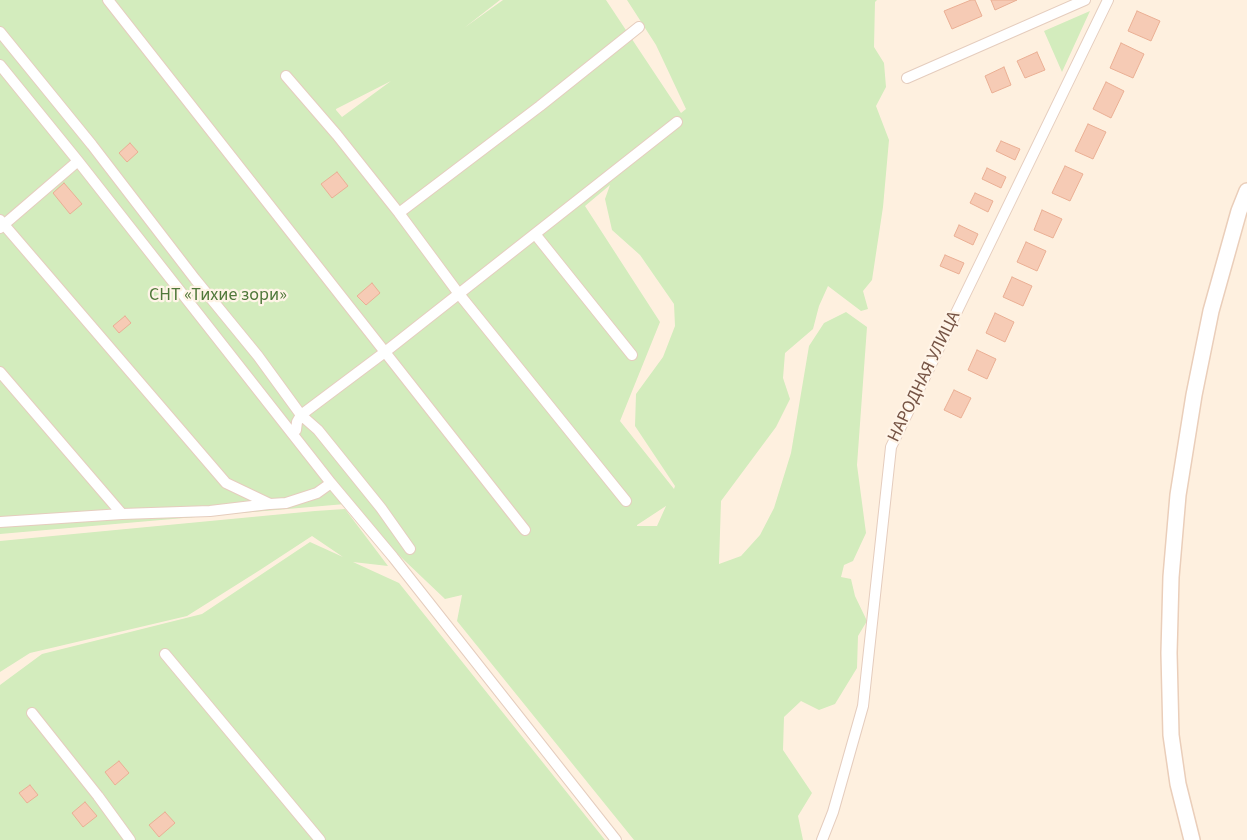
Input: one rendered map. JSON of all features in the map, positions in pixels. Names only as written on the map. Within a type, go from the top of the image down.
[{"type":"main road","points":[[1192,840],[1178,784],[1171,735],[1170,577],[1178,494],[1194,395],[1211,311],[1239,211],[1247,190]]},
{"type":"street","points":[[108,0],[525,530]]},
{"type":"street","points":[[907,78],[1085,0]]},
{"type":"street","name":"НАРОДНАЯ УЛИЦА","points":[[822,840],[833,812],[863,706],[891,447],[1108,0]]},
{"type":"street","points":[[399,213],[540,106],[639,27]]},
{"type":"street","points":[[0,32],[92,145],[258,356],[301,415],[318,430],[381,508],[410,549]]},
{"type":"street","points":[[0,65],[78,161],[331,483],[393,557],[616,840]]},
{"type":"street","points":[[286,76],[399,213],[460,294],[626,501]]},
{"type":"street","points":[[292,433],[296,430],[297,422],[301,415],[460,294],[676,122]]},
{"type":"street","points":[[78,161],[1,224],[226,483],[270,504]]},
{"type":"street","points":[[535,234],[632,354]]},
{"type":"street","points":[[0,372],[122,514]]},
{"type":"street","points":[[0,522],[210,510],[270,504],[286,502],[317,493],[331,483]]},
{"type":"street","points":[[165,654],[320,840]]},
{"type":"street","points":[[32,713],[98,796],[130,840]]},
{"type":"green space","name":"СНТ «Тихие зори»","points":[[0,0],[500,0],[464,28],[503,0],[606,0],[681,113],[686,109],[656,45],[627,0],[877,0],[875,2],[874,47],[884,63],[886,87],[876,106],[889,140],[883,207],[872,280],[863,291],[868,309],[861,311],[828,286],[819,306],[813,329],[785,353],[783,378],[790,399],[776,427],[721,501],[719,564],[741,556],[760,535],[774,508],[791,453],[809,346],[824,323],[846,312],[867,327],[857,465],[866,533],[853,561],[844,565],[841,577],[851,579],[855,596],[867,621],[858,636],[857,668],[835,704],[819,710],[801,701],[784,717],[783,750],[812,793],[798,816],[803,840],[634,840],[457,621],[462,595],[445,599],[345,504],[0,534]],"holes":[[[391,81],[342,117],[336,110],[336,109]],[[610,185],[605,199],[612,230],[640,255],[674,304],[675,326],[663,357],[636,394],[635,426],[675,486],[674,489],[620,421],[660,322],[585,206]],[[666,506],[657,526],[637,525]]]},
{"type":"green space","points":[[1090,11],[1062,72],[1044,31]]},
{"type":"green space","points":[[345,509],[388,566],[353,562],[399,583],[605,840],[0,840],[0,685],[42,654],[202,614],[310,542],[343,557],[312,536],[187,616],[30,653],[0,672],[0,541]]},
{"type":"building","points":[[975,0],[982,16],[952,29],[944,11]]},
{"type":"building","points":[[991,0],[1017,0],[995,10]]},
{"type":"building","points":[[1137,11],[1160,21],[1151,41],[1128,31]]},
{"type":"building","points":[[1121,43],[1144,54],[1133,78],[1110,68]]},
{"type":"building","points":[[1037,52],[1045,70],[1025,78],[1017,61]]},
{"type":"building","points":[[1004,67],[1011,85],[992,93],[985,76]]},
{"type":"building","points":[[1106,82],[1124,91],[1111,118],[1093,109]]},
{"type":"building","points":[[1088,124],[1106,132],[1093,159],[1075,151]]},
{"type":"building","points":[[1001,141],[1020,149],[1015,160],[996,151]]},
{"type":"building","points":[[130,143],[138,152],[127,162],[119,153]]},
{"type":"building","points":[[1065,166],[1083,174],[1070,201],[1052,193]]},
{"type":"building","points":[[987,168],[1006,177],[1001,188],[982,179]]},
{"type":"building","points":[[337,172],[348,186],[332,198],[321,184]]},
{"type":"building","points":[[64,183],[82,204],[70,214],[53,193]]},
{"type":"building","points":[[975,193],[993,201],[988,212],[970,203]]},
{"type":"building","points":[[1042,210],[1062,219],[1053,238],[1034,230]]},
{"type":"building","points":[[959,225],[978,234],[973,245],[954,236]]},
{"type":"building","points":[[1026,242],[1046,251],[1037,271],[1017,262]]},
{"type":"building","points":[[945,255],[964,263],[959,274],[940,266]]},
{"type":"building","points":[[1012,277],[1032,286],[1023,306],[1003,297]]},
{"type":"building","points":[[372,283],[380,293],[366,305],[357,296]]},
{"type":"building","points":[[995,313],[1014,322],[1005,342],[986,333]]},
{"type":"building","points":[[125,316],[131,323],[119,333],[113,326]]},
{"type":"building","points":[[977,350],[996,359],[987,379],[968,370]]},
{"type":"building","points":[[954,390],[971,398],[961,418],[944,410]]},
{"type":"building","points":[[119,761],[129,773],[115,785],[105,772]]},
{"type":"building","points":[[30,785],[38,795],[27,803],[19,793]]},
{"type":"building","points":[[85,802],[97,816],[83,827],[72,813]]},
{"type":"building","points":[[165,812],[175,823],[159,837],[149,825]]}]
